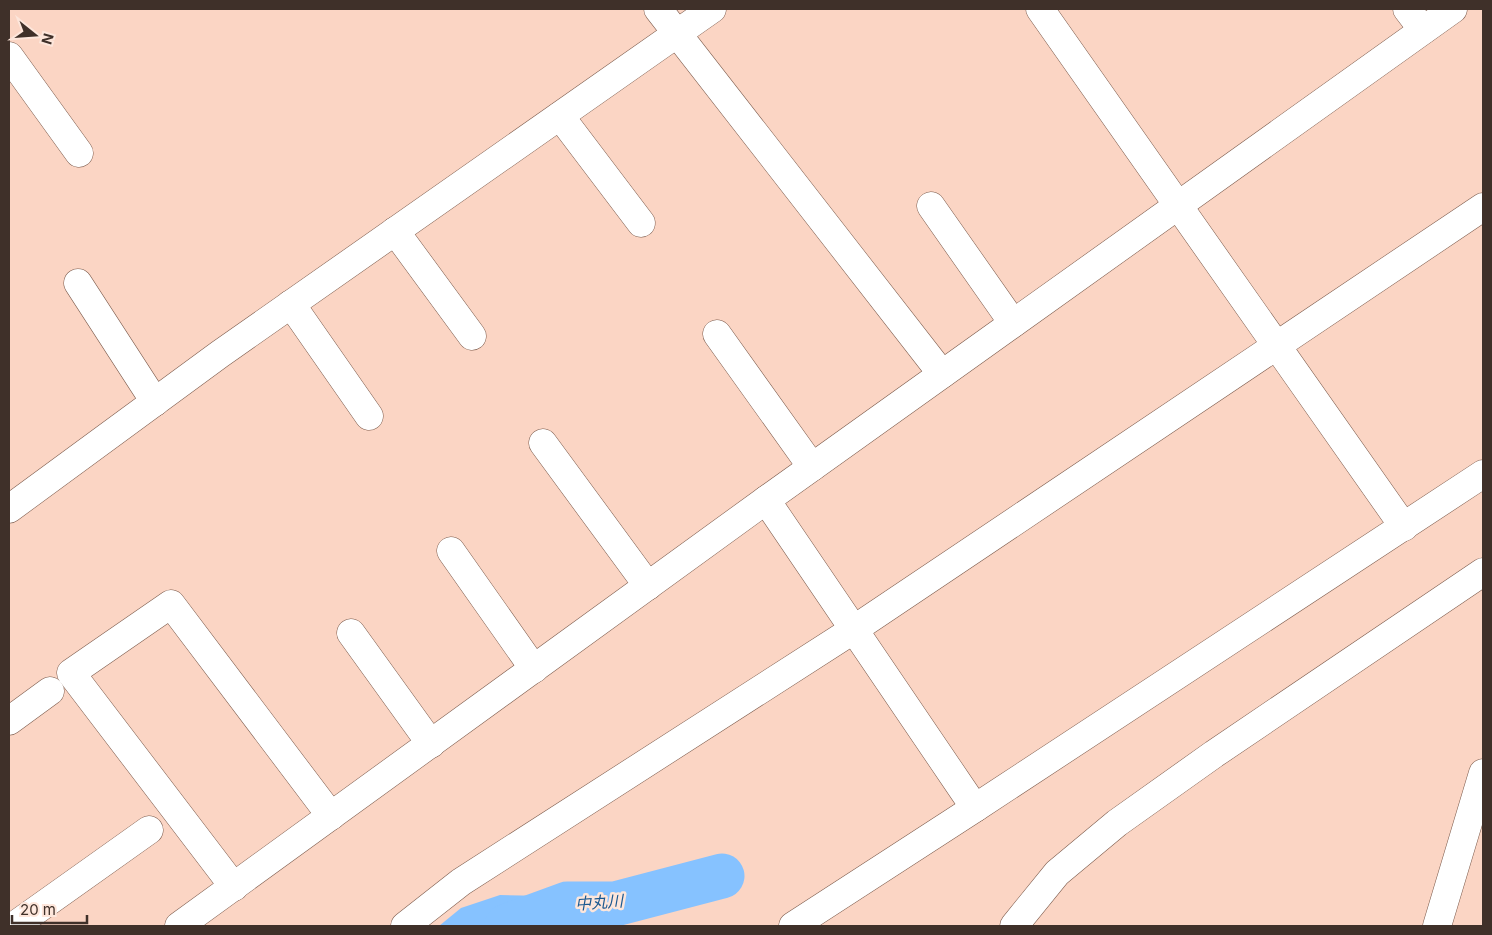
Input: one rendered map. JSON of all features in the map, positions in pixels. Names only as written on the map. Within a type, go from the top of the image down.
[{"type":"street","points":[[658,9],[942,374]]},
{"type":"street","points":[[9,509],[291,304],[712,9]]},
{"type":"street","points":[[1040,9],[1404,526]]},
{"type":"street","points":[[1407,9],[1423,30]]},
{"type":"street","points":[[179,926],[766,500],[1453,9]]},
{"type":"street","points":[[9,56],[79,153]]},
{"type":"street","points":[[560,116],[641,224]]},
{"type":"street","points":[[931,206],[1013,323]]},
{"type":"street","points":[[405,926],[461,882],[853,630],[1483,207]]},
{"type":"street","points":[[395,231],[472,336]]},
{"type":"street","points":[[78,283],[155,402]]},
{"type":"street","points":[[291,304],[369,416]]},
{"type":"street","points":[[717,334],[812,467]]},
{"type":"street","points":[[544,443],[648,586]]},
{"type":"street","points":[[793,926],[1483,474]]},
{"type":"street","points":[[766,500],[975,808]]},
{"type":"street","points":[[451,552],[534,669]]},
{"type":"street","points":[[1014,926],[1057,873],[1117,823],[1214,754],[1483,572]]},
{"type":"street","points":[[234,887],[71,673],[171,604],[331,816]]},
{"type":"street","points":[[351,633],[430,744]]},
{"type":"street","points":[[9,721],[50,691]]},
{"type":"street","points":[[1437,926],[1483,773]]},
{"type":"street","points":[[14,926],[149,830]]},
{"type":"water","points":[[500,895],[548,896],[580,904],[540,926],[439,926],[461,908]]},
{"type":"waterway","name":"中丸川","points":[[507,926],[567,904],[615,904],[722,876]]}]
